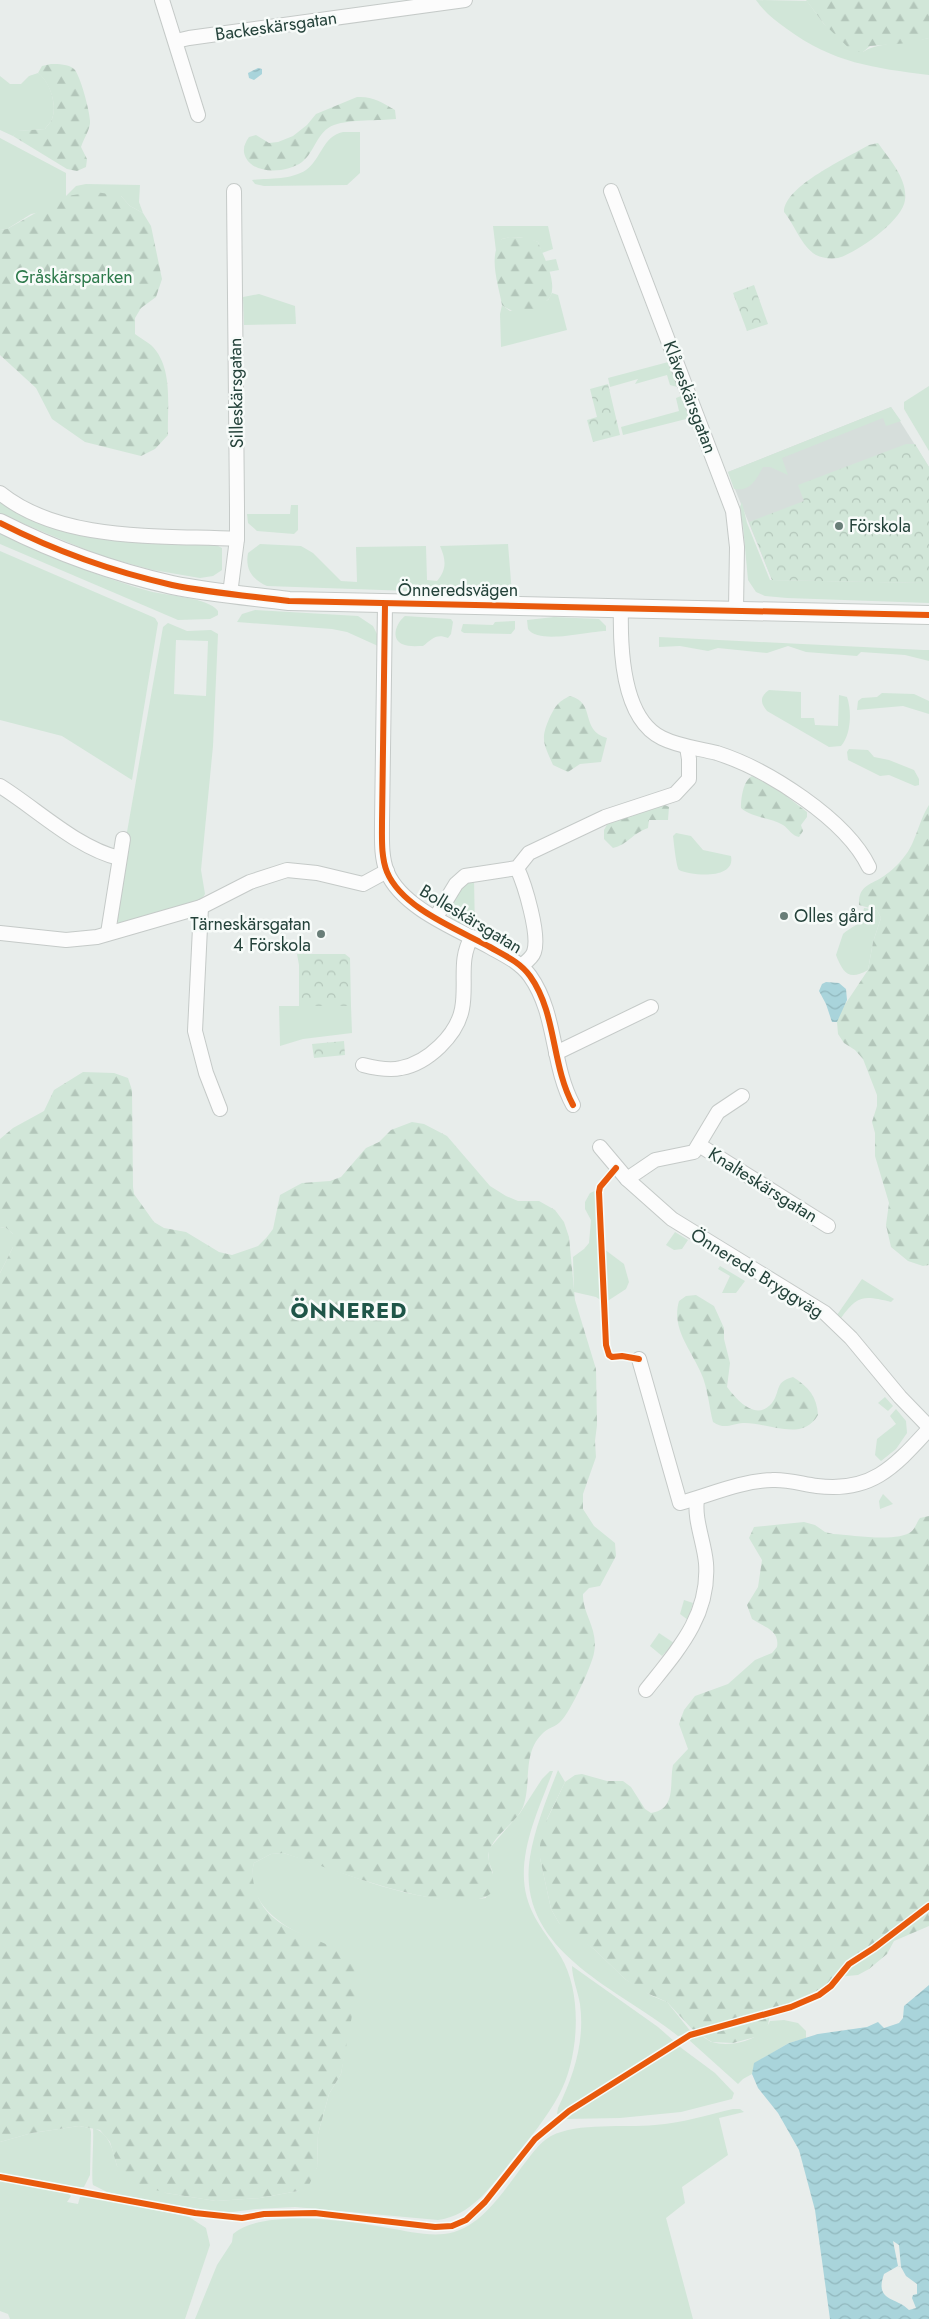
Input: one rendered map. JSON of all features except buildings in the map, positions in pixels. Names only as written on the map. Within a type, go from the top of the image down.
[{"type":"street","points":[[162,0],[198,115]]},
{"type":"street","name":"Backeskärsgatan","points":[[176,42],[189,38],[465,0]]},
{"type":"street","name":"Silleskärsgatan","points":[[230,594],[237,539],[234,191]]},
{"type":"street","name":"Klåveskärsgatan","points":[[611,191],[733,511],[737,547],[736,609]]},
{"type":"street","points":[[0,493],[46,518],[89,530],[237,539]]},
{"type":"street","name":"Önneredsvägen","points":[[0,523],[53,546],[138,576],[173,585],[230,594],[313,602],[736,609],[929,615]]},
{"type":"street","name":"Bolleskärsgatan","points":[[385,604],[382,849],[387,871],[393,882],[407,899],[521,966],[541,994],[565,1090],[573,1105]]},
{"type":"street","points":[[620,607],[622,656],[630,697],[637,714],[651,731],[660,737],[687,747],[725,757],[768,777],[806,799],[842,829],[869,867]]},
{"type":"street","points":[[436,917],[456,884],[465,876],[517,868],[529,852],[605,817],[675,794],[688,779],[690,768],[687,747]]},
{"type":"street","points":[[0,786],[89,846],[105,855],[119,858]]},
{"type":"street","points":[[108,933],[123,839]]},
{"type":"street","points":[[517,868],[528,894],[536,944],[532,957],[521,966]]},
{"type":"street","points":[[0,933],[66,940],[108,933],[201,907],[250,882],[287,870],[317,873],[363,884],[387,871]]},
{"type":"street","points":[[201,907],[195,1031],[206,1072],[220,1109]]},
{"type":"street","points":[[363,1065],[392,1069],[410,1066],[430,1054],[451,1034],[457,1025],[462,1007],[463,962],[465,951],[472,937]]},
{"type":"street","points":[[556,1054],[652,1007]]},
{"type":"street","name":"Knalteskärsgatan","points":[[627,1179],[655,1160],[689,1155],[699,1145],[718,1112],[742,1096]]},
{"type":"street","name":"Knalteskärsgatan","points":[[699,1145],[828,1226]]},
{"type":"street","name":"Önnereds Bryggväg","points":[[600,1147],[627,1179],[672,1219],[825,1313],[851,1338],[900,1397],[929,1428]]},
{"type":"street","points":[[639,1359],[680,1503],[760,1481],[782,1480],[833,1487],[868,1481],[885,1474],[896,1466],[929,1428]]},
{"type":"street","points":[[646,1690],[689,1634],[702,1606],[705,1591],[706,1562],[696,1516],[697,1498]]},
{"type":"shaded area","name":"Förskola","points":[[891,407],[929,467],[929,583],[772,580],[728,472]]},
{"type":"green space","points":[[756,0],[807,1],[824,24],[863,52],[884,45],[929,38],[929,75],[872,66],[838,57],[821,50],[787,29],[767,13]]},
{"type":"green space","points":[[806,0],[929,0],[929,38],[909,43],[870,46],[863,52],[853,52],[824,24]]},
{"type":"green space","points":[[51,64],[66,65],[74,69],[87,102],[90,124],[81,147],[87,159],[86,167],[77,171],[67,169],[13,136],[17,131],[45,129],[51,120],[54,113],[53,100],[49,87],[38,73],[42,66]]},
{"type":"green space","points":[[38,73],[46,81],[53,100],[54,113],[51,121],[45,129],[18,131],[13,136],[0,130],[0,76],[10,84],[21,84],[29,76]]},
{"type":"green space","points":[[357,97],[377,100],[386,104],[395,110],[396,119],[357,121],[334,125],[324,132],[306,158],[296,166],[280,170],[264,170],[250,164],[246,158],[244,148],[249,137],[256,135],[269,143],[278,142],[293,136],[307,125],[316,114]]},
{"type":"green space","points":[[343,132],[360,132],[360,173],[347,185],[264,186],[255,184],[252,180],[294,176],[306,170],[316,160],[326,143]]},
{"type":"green space","points":[[0,138],[66,173],[66,196],[76,186],[86,184],[140,185],[139,202],[143,213],[130,206],[121,196],[31,214],[7,229],[0,230]]},
{"type":"green space","points":[[878,143],[897,170],[904,184],[905,200],[902,208],[888,226],[856,250],[838,258],[826,258],[816,255],[802,241],[784,212],[787,202],[794,192],[818,174],[869,145]]},
{"type":"green space","name":"Gråskärsparken","points":[[96,192],[121,196],[130,206],[143,213],[151,226],[162,279],[156,297],[141,308],[135,318],[135,334],[151,345],[163,364],[168,388],[168,435],[155,449],[141,456],[85,442],[52,419],[36,388],[0,355],[0,230],[7,229],[66,196]]},
{"type":"green space","points":[[493,226],[548,226],[553,249],[542,253],[538,242],[515,237],[502,239],[496,251]]},
{"type":"green space","points":[[510,237],[529,238],[538,242],[548,266],[552,284],[550,298],[529,312],[513,311],[502,305],[495,271],[495,253],[502,239]]},
{"type":"green space","points":[[556,259],[559,270],[548,272],[545,261]]},
{"type":"green space","points":[[754,285],[768,324],[747,331],[733,293]]},
{"type":"green space","points":[[552,293],[558,295],[567,330],[501,347],[500,314],[502,305],[510,311],[548,300]]},
{"type":"green space","points":[[259,294],[295,306],[296,324],[244,325],[243,297]]},
{"type":"green space","points":[[672,361],[681,385],[677,387],[670,385],[667,375],[635,384],[638,379],[610,387],[608,378]]},
{"type":"green space","points":[[608,384],[620,435],[593,442],[587,420],[597,417],[590,389]]},
{"type":"green space","points":[[929,386],[929,451],[904,409],[904,402]]},
{"type":"green space","points":[[686,396],[694,417],[623,435],[621,427],[679,411],[676,398]]},
{"type":"green space","points":[[891,407],[901,421],[886,426],[883,418],[782,458],[788,475],[770,467],[763,467],[752,484],[744,489],[734,489],[728,472]]},
{"type":"green space","name":"Förskola","points":[[906,444],[915,444],[929,467],[929,583],[772,580],[749,522],[804,501],[798,485]]},
{"type":"green space","points":[[0,499],[39,522],[81,536],[124,541],[212,543],[222,548],[222,570],[213,576],[200,578],[153,570],[101,556],[0,514]]},
{"type":"green space","points":[[742,502],[747,523],[770,580],[929,583],[929,603],[787,598],[765,596],[756,592],[748,580],[743,526],[739,509]]},
{"type":"green space","points":[[291,505],[298,505],[298,530],[294,534],[257,531],[248,523],[247,514],[290,514]]},
{"type":"green space","points":[[0,532],[53,557],[112,579],[149,591],[206,603],[218,611],[218,615],[210,619],[178,620],[0,544]]},
{"type":"green space","points":[[260,544],[301,546],[313,553],[341,581],[357,582],[356,547],[426,546],[427,580],[437,581],[444,568],[440,546],[508,544],[512,594],[485,592],[481,585],[472,588],[442,588],[439,592],[267,586],[257,580],[251,573],[247,559],[248,553]]},
{"type":"green space","points":[[0,551],[155,618],[158,623],[132,780],[62,736],[0,720]]},
{"type":"green space","points":[[255,610],[358,616],[373,626],[377,634],[378,646],[347,632],[332,629],[237,622],[242,614]]},
{"type":"green space","points":[[405,616],[451,619],[453,622],[451,634],[448,638],[440,636],[434,638],[423,646],[404,645],[396,638],[396,630],[399,622]]},
{"type":"green space","points":[[554,617],[599,619],[606,626],[606,631],[553,637],[534,634],[528,629],[527,620]]},
{"type":"green space","points":[[515,621],[515,629],[511,634],[464,633],[461,631],[463,624],[493,625],[495,622]]},
{"type":"green space","points":[[168,623],[187,631],[211,630],[218,634],[213,746],[201,870],[205,894],[200,902],[120,925],[115,920],[128,845],[127,832],[163,627]],"holes":[[[176,640],[208,641],[206,696],[174,694]]]},
{"type":"green space","points":[[659,637],[929,650],[929,661],[905,655],[861,652],[857,656],[806,652],[788,646],[767,653],[718,648],[708,651],[680,646],[659,647]]},
{"type":"green space","points":[[769,690],[801,692],[801,718],[814,718],[815,725],[838,726],[839,695],[847,697],[850,709],[850,723],[847,736],[841,746],[829,747],[767,711],[762,700]]},
{"type":"green space","points":[[882,693],[914,694],[929,701],[929,714],[903,706],[857,710],[858,701],[862,698],[877,697]]},
{"type":"green space","points":[[570,696],[578,699],[583,704],[593,729],[598,734],[607,738],[601,762],[580,764],[568,772],[553,765],[545,747],[544,737],[546,726],[555,708],[562,700]]},
{"type":"green space","points":[[849,749],[868,750],[874,757],[889,760],[914,770],[919,779],[919,785],[915,786],[889,775],[880,776],[848,760],[847,752]]},
{"type":"green space","points":[[752,776],[773,786],[807,812],[807,817],[801,825],[803,831],[799,837],[778,822],[750,814],[741,808],[746,782]]},
{"type":"green space","points":[[663,804],[669,807],[668,820],[649,820],[648,828],[613,848],[604,839],[604,830],[609,821]]},
{"type":"green space","points":[[929,805],[929,1265],[923,1266],[908,1261],[891,1247],[886,1225],[889,1203],[875,1156],[875,1133],[872,1122],[877,1106],[877,1095],[863,1059],[855,1050],[844,1043],[838,1034],[837,1022],[842,1009],[868,970],[873,942],[881,918],[877,910],[859,905],[861,893],[866,886],[887,874],[902,860],[911,846]]},
{"type":"green space","points":[[676,833],[691,836],[703,850],[731,856],[731,864],[720,873],[712,874],[693,874],[679,870],[673,836]]},
{"type":"green space","points":[[474,878],[475,932],[452,921],[448,912],[461,885]]},
{"type":"green space","points":[[864,908],[877,910],[881,918],[873,942],[868,970],[851,975],[844,971],[836,955],[843,934],[859,922]]},
{"type":"green space","points":[[297,954],[345,954],[350,958],[351,1006],[299,1006],[299,965]]},
{"type":"green space","points":[[279,1006],[351,1006],[352,1033],[303,1039],[280,1046]]},
{"type":"green space","points":[[344,1041],[345,1055],[314,1058],[312,1044]]},
{"type":"green space","points":[[83,1072],[114,1073],[128,1078],[132,1090],[134,1194],[154,1222],[164,1228],[186,1232],[219,1252],[232,1255],[258,1246],[267,1237],[273,1229],[280,1195],[302,1183],[330,1181],[341,1177],[366,1148],[379,1142],[391,1130],[412,1122],[424,1124],[447,1136],[490,1186],[518,1201],[539,1201],[555,1210],[564,1222],[569,1237],[575,1300],[596,1369],[596,1457],[583,1494],[583,1509],[594,1526],[615,1543],[616,1556],[600,1586],[589,1588],[583,1594],[583,1601],[595,1644],[594,1653],[585,1678],[565,1716],[559,1723],[544,1732],[536,1742],[530,1760],[526,1798],[523,1807],[490,1849],[489,1862],[497,1885],[484,1897],[461,1901],[431,1898],[397,1890],[283,1853],[271,1854],[254,1863],[254,1886],[266,1911],[296,1931],[343,1954],[353,1967],[358,1984],[341,2074],[329,2094],[318,2134],[317,2168],[309,2185],[298,2191],[260,2198],[216,2201],[166,2193],[135,2184],[117,2166],[110,2142],[100,2130],[79,2126],[32,2133],[0,2142],[0,1273],[13,1247],[13,1234],[5,1227],[0,1228],[0,1139],[13,1128],[44,1111],[54,1090]]},
{"type":"green space","points":[[597,1190],[602,1301],[596,1297],[574,1292],[573,1257],[589,1243],[591,1220],[585,1209],[585,1202],[590,1193]]},
{"type":"green space","points":[[5,1227],[13,1234],[13,1247],[0,1273],[0,1228]]},
{"type":"green space","points":[[675,1232],[688,1240],[682,1249],[674,1250],[666,1245]]},
{"type":"green space","points":[[604,1249],[624,1264],[629,1282],[626,1289],[606,1302]]},
{"type":"green space","points":[[720,1266],[745,1281],[736,1293],[722,1293],[730,1276],[718,1269]]},
{"type":"green space","points":[[862,1279],[894,1299],[891,1302],[868,1298],[857,1301],[841,1318],[837,1315]]},
{"type":"green space","points":[[696,1295],[714,1306],[724,1328],[724,1339],[730,1363],[727,1387],[736,1398],[753,1410],[766,1408],[775,1399],[780,1384],[793,1377],[808,1389],[816,1403],[818,1415],[811,1423],[803,1428],[794,1430],[743,1423],[721,1426],[713,1422],[703,1379],[683,1338],[678,1321],[679,1301],[686,1296]]},
{"type":"green space","points":[[885,1397],[893,1406],[888,1411],[878,1403]]},
{"type":"green space","points":[[896,1409],[906,1421],[907,1433],[896,1449],[881,1461],[875,1455],[877,1439],[896,1424],[890,1416]]},
{"type":"green space","points":[[883,1494],[893,1504],[880,1509],[879,1501]]},
{"type":"green space","points":[[929,1516],[929,1926],[894,1941],[887,1954],[869,1969],[858,1975],[837,1977],[799,2003],[771,2011],[767,2029],[759,2036],[733,2043],[712,2042],[692,2029],[667,2002],[642,1991],[625,1979],[594,1949],[569,1933],[559,1923],[551,1909],[540,1858],[542,1830],[565,1782],[575,1775],[582,1774],[607,1781],[623,1781],[631,1787],[645,1809],[651,1813],[659,1811],[665,1806],[670,1795],[673,1765],[688,1749],[679,1724],[684,1710],[695,1696],[728,1684],[755,1660],[772,1653],[777,1647],[774,1633],[752,1619],[747,1605],[758,1587],[762,1560],[749,1538],[754,1527],[804,1522],[833,1534],[863,1537],[896,1537],[912,1531],[920,1518]]},
{"type":"green space","points":[[684,1600],[693,1603],[688,1620],[680,1614]]},
{"type":"green space","points":[[659,1633],[674,1643],[662,1656],[650,1646]]},
{"type":"green space","points":[[558,1770],[565,1782],[547,1819],[540,1858],[551,1909],[559,1923],[594,1949],[625,1979],[652,1996],[667,2002],[692,2033],[678,2036],[601,1983],[576,1964],[554,1942],[538,1918],[530,1890],[530,1857],[538,1824]]},
{"type":"green space","points":[[550,1771],[553,1771],[529,1838],[524,1866],[524,1880],[532,1912],[561,1957],[568,1972],[573,1989],[575,2007],[574,2045],[566,2080],[554,2104],[531,2137],[481,2198],[461,2212],[438,2220],[295,2207],[225,2213],[131,2198],[107,2192],[93,2185],[93,2128],[99,2130],[107,2138],[117,2166],[166,2193],[216,2201],[260,2198],[298,2191],[317,2168],[318,2134],[329,2094],[341,2074],[346,2042],[303,1935],[273,1916],[258,1898],[252,1875],[254,1863],[271,1854],[283,1853],[408,1893],[460,1900],[486,1898],[493,1873],[489,1862],[489,1849],[520,1813],[542,1779]]},
{"type":"green space","points":[[572,1966],[658,2027],[675,2042],[559,2115],[557,2114],[558,2108],[577,2058],[581,2031],[580,2004]]},
{"type":"green space","points":[[784,2020],[798,2023],[806,2031],[806,2038],[789,2043],[755,2063],[752,2074],[738,2084],[689,2040],[690,2037],[699,2034],[709,2041],[720,2044],[737,2043],[753,2038],[766,2028],[770,2021]]},
{"type":"green space","points":[[677,2047],[680,2047],[715,2073],[734,2093],[732,2099],[681,2112],[620,2118],[565,2119],[565,2116]]},
{"type":"green space","points":[[740,2109],[744,2112],[719,2118],[728,2155],[682,2187],[685,2203],[666,2218],[693,2319],[195,2319],[217,2265],[232,2242],[233,2234],[247,2226],[265,2221],[308,2219],[352,2222],[423,2234],[444,2234],[457,2231],[480,2217],[490,2207],[536,2148],[551,2136],[588,2127],[665,2124]]},
{"type":"green space","points":[[79,2126],[90,2128],[91,2132],[90,2175],[84,2187],[77,2188],[0,2173],[0,2142],[32,2133]]},
{"type":"green space","points":[[0,2179],[67,2192],[71,2196],[67,2202],[78,2204],[80,2197],[89,2196],[189,2217],[206,2228],[210,2245],[185,2319],[10,2319],[8,2314],[0,2311]]},
{"type":"water","points":[[258,68],[262,69],[262,74],[254,80],[249,78],[248,73]]},
{"type":"water","points":[[826,982],[839,983],[846,989],[847,1000],[837,1022],[832,1022],[819,991],[822,984]]},
{"type":"water","points":[[929,1985],[929,2319],[830,2319],[815,2210],[799,2150],[778,2113],[758,2088],[752,2074],[754,2063],[789,2043],[818,2034],[867,2027],[878,2022],[884,2028],[899,2023],[903,2018],[904,2006]],"holes":[[[898,2266],[901,2267],[906,2276],[917,2284],[917,2294],[913,2295],[912,2298],[916,2308],[909,2310],[888,2298],[882,2290],[884,2274]]]},
{"type":"pier","points":[[893,2241],[899,2245],[901,2267],[898,2266]]},
{"type":"cycle path","points":[[0,523],[62,551],[150,580],[201,590],[289,601],[929,615]]},
{"type":"cycle path","points":[[385,604],[382,835],[383,854],[387,872],[394,885],[417,907],[512,959],[530,976],[545,1006],[561,1073],[573,1105]]},
{"type":"cycle path","points":[[616,1168],[600,1187],[599,1192],[606,1345],[609,1355],[612,1357],[622,1356],[639,1359]]},
{"type":"cycle path","points":[[0,2177],[195,2213],[242,2218],[264,2214],[315,2213],[435,2227],[452,2226],[466,2220],[485,2202],[535,2139],[569,2111],[690,2035],[791,2007],[819,1995],[831,1986],[849,1964],[874,1948],[929,1906]]},
{"type":"place","name":"Förskola","points":[[839,526]]},
{"type":"place","name":"Olles gård","points":[[784,916]]},
{"type":"place","name":"Tärneskärsgatan 4 Förskola","points":[[321,934]]},
{"type":"district","name":"ÖNNERED","points":[[349,1310]]}]
